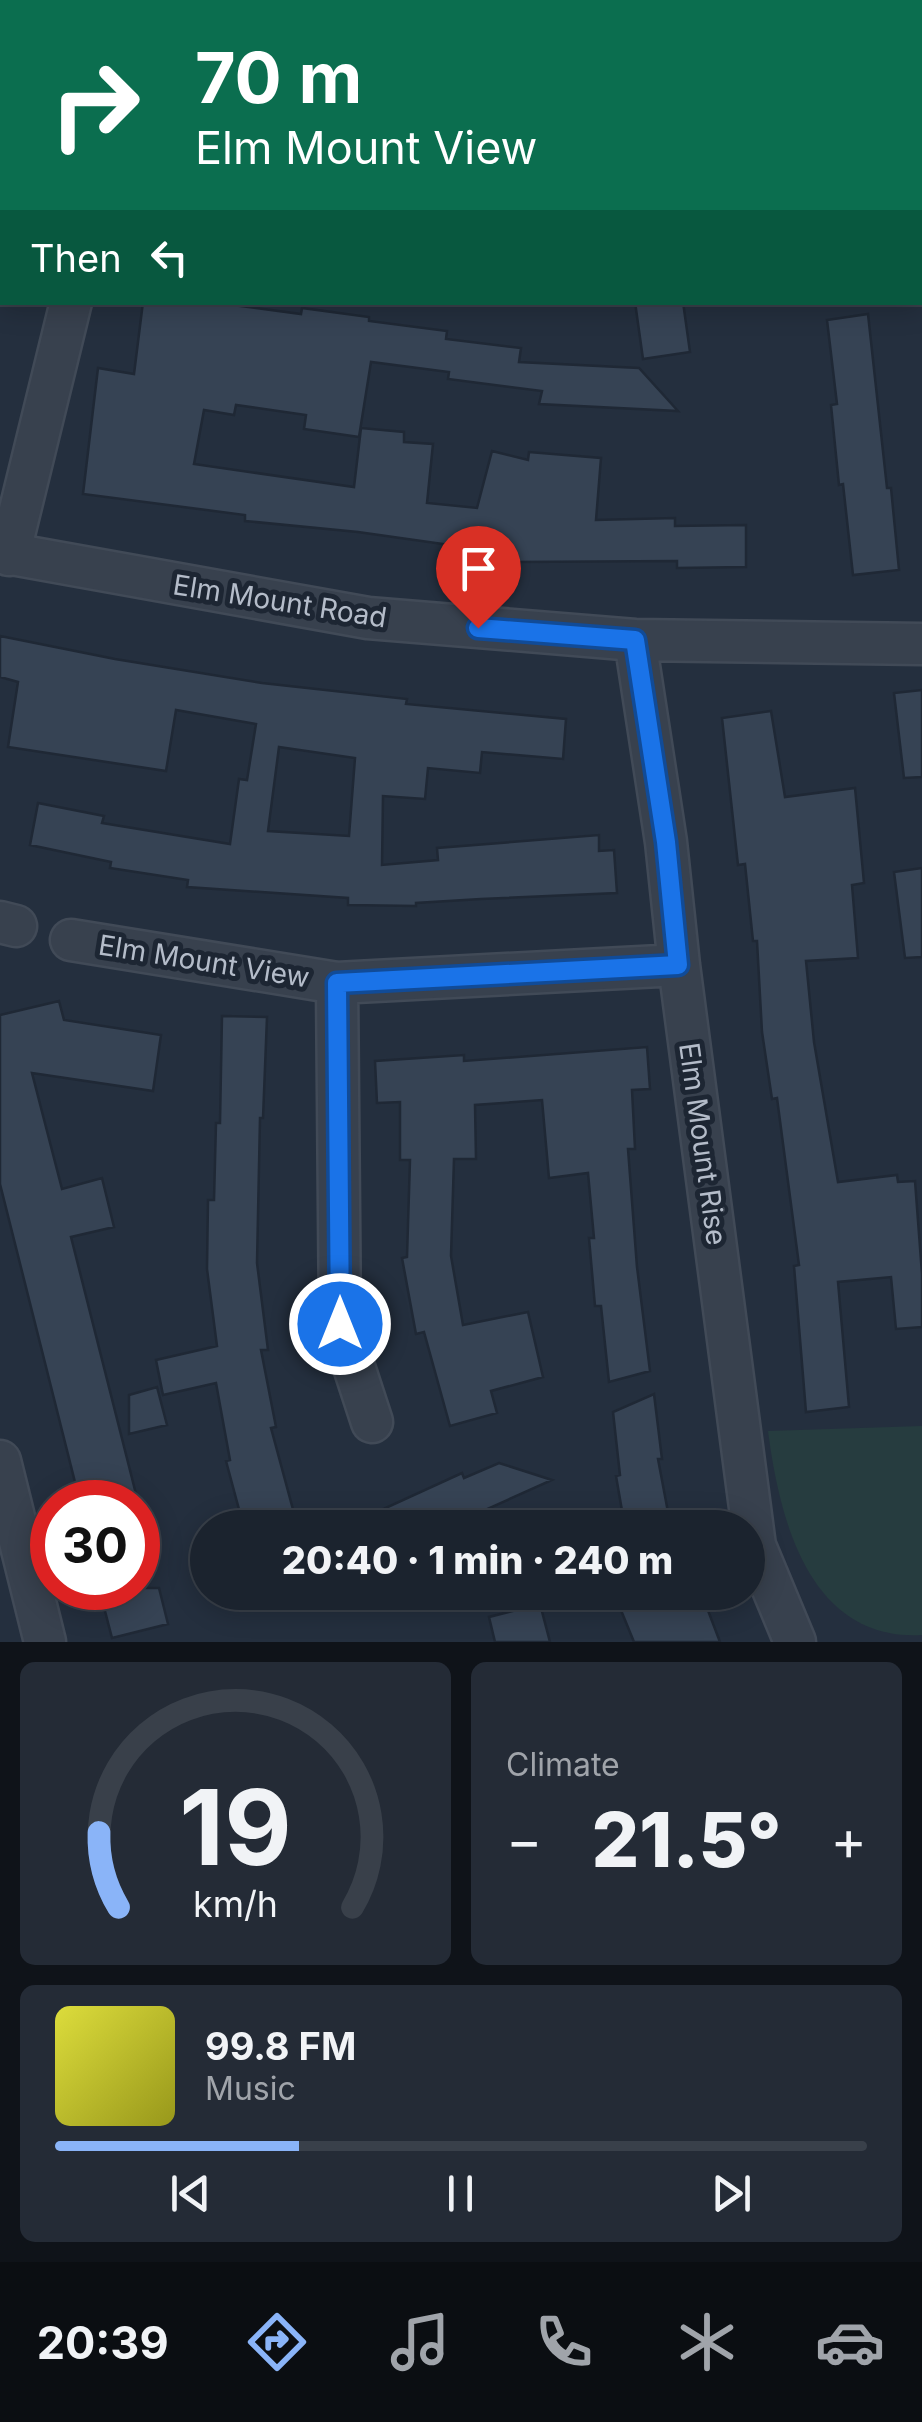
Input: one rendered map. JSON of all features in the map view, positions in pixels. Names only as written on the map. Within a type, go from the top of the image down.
[{"type":"street","points":[[4,553],[70,305]]},
{"type":"street","name":"Elm Mount Road","points":[[4,553],[368,618],[635,640],[922,644]]},
{"type":"street","name":"Elm Mount Rise","points":[[635,640],[666,842],[678,965],[755,1546],[795,1642]]},
{"type":"street","name":"Elm Mount View","points":[[71,940],[337,983],[678,965]]},
{"type":"street","name":"Elm Mount View","points":[[337,983],[340,1324],[372,1422]]},
{"type":"street","points":[[0,1461],[45,1642]]},
{"type":"green space","points":[[922,1426],[922,1635],[882,1631],[850,1617],[824,1594],[804,1564],[790,1531],[768,1431]]},
{"type":"building","points":[[143,305],[233,305],[301,314],[302,308],[447,331],[446,339],[521,348],[519,362],[639,368],[678,411],[539,404],[542,391],[448,379],[449,372],[371,362],[359,437],[304,429],[306,415],[236,405],[234,415],[204,410],[194,464],[354,487],[361,428],[404,432],[404,442],[433,444],[427,503],[477,508],[492,451],[528,460],[529,452],[601,458],[596,520],[675,518],[675,526],[746,525],[746,567],[677,568],[677,561],[513,562],[513,554],[245,521],[245,515],[83,494],[98,368],[134,374]]},
{"type":"building","points":[[635,305],[683,305],[690,352],[643,359]]},
{"type":"building","points":[[868,314],[899,570],[853,575],[843,484],[839,485],[831,405],[837,404],[827,320]]},
{"type":"building","points":[[0,636],[262,683],[407,699],[406,704],[566,719],[563,759],[482,752],[480,773],[428,768],[425,799],[383,796],[382,865],[438,860],[437,848],[599,835],[599,851],[614,850],[617,893],[416,906],[348,905],[348,898],[187,887],[188,880],[110,868],[111,862],[30,845],[38,803],[104,816],[102,823],[230,844],[239,779],[247,780],[256,724],[176,710],[166,771],[8,747],[18,682],[0,677]],"holes":[[[279,747],[355,758],[349,836],[268,831]]]},
{"type":"building","points":[[922,690],[922,777],[904,778],[894,693]]},
{"type":"building","points":[[771,711],[785,797],[855,788],[864,883],[852,885],[858,958],[806,961],[814,1042],[838,1182],[897,1175],[898,1182],[915,1181],[922,1274],[922,1327],[896,1329],[891,1277],[838,1282],[849,1407],[806,1412],[794,1266],[799,1265],[777,1098],[772,1099],[762,1032],[757,941],[753,941],[745,864],[738,865],[722,718]]},
{"type":"building","points":[[922,868],[922,957],[905,958],[894,872]]},
{"type":"building","points":[[59,1001],[64,1020],[161,1035],[153,1091],[32,1073],[62,1189],[102,1178],[114,1227],[71,1237],[132,1480],[74,1480],[0,1184],[0,1015]]},
{"type":"building","points":[[222,1016],[267,1017],[257,1263],[268,1350],[261,1350],[276,1427],[271,1428],[293,1510],[239,1510],[226,1461],[230,1460],[216,1383],[163,1395],[156,1360],[217,1346],[207,1269],[208,1200],[214,1200],[216,1123],[220,1123]]},
{"type":"building","points":[[647,1047],[650,1089],[632,1090],[635,1149],[628,1149],[650,1371],[609,1382],[601,1306],[595,1306],[588,1173],[549,1178],[542,1100],[475,1105],[476,1159],[454,1159],[451,1256],[463,1325],[528,1312],[543,1377],[491,1391],[497,1413],[450,1426],[424,1332],[416,1334],[402,1258],[407,1257],[410,1160],[400,1160],[400,1102],[377,1103],[375,1061],[464,1055],[464,1061]]},
{"type":"building","points":[[157,1387],[167,1425],[129,1434],[129,1395]]},
{"type":"building","points":[[654,1394],[662,1459],[658,1459],[668,1510],[622,1510],[613,1412]]},
{"type":"building","points":[[499,1463],[552,1480],[485,1510],[381,1510],[462,1473],[464,1478]]},
{"type":"building","points":[[160,1592],[168,1624],[112,1638],[105,1610],[160,1610]]},
{"type":"building","points":[[516,1610],[542,1610],[550,1642],[495,1642],[489,1617]]},
{"type":"building","points":[[621,1610],[708,1610],[720,1642],[634,1642]]},
{"type":"route","points":[[340,1324],[337,983],[678,965],[666,842],[635,640],[478,628]]}]
